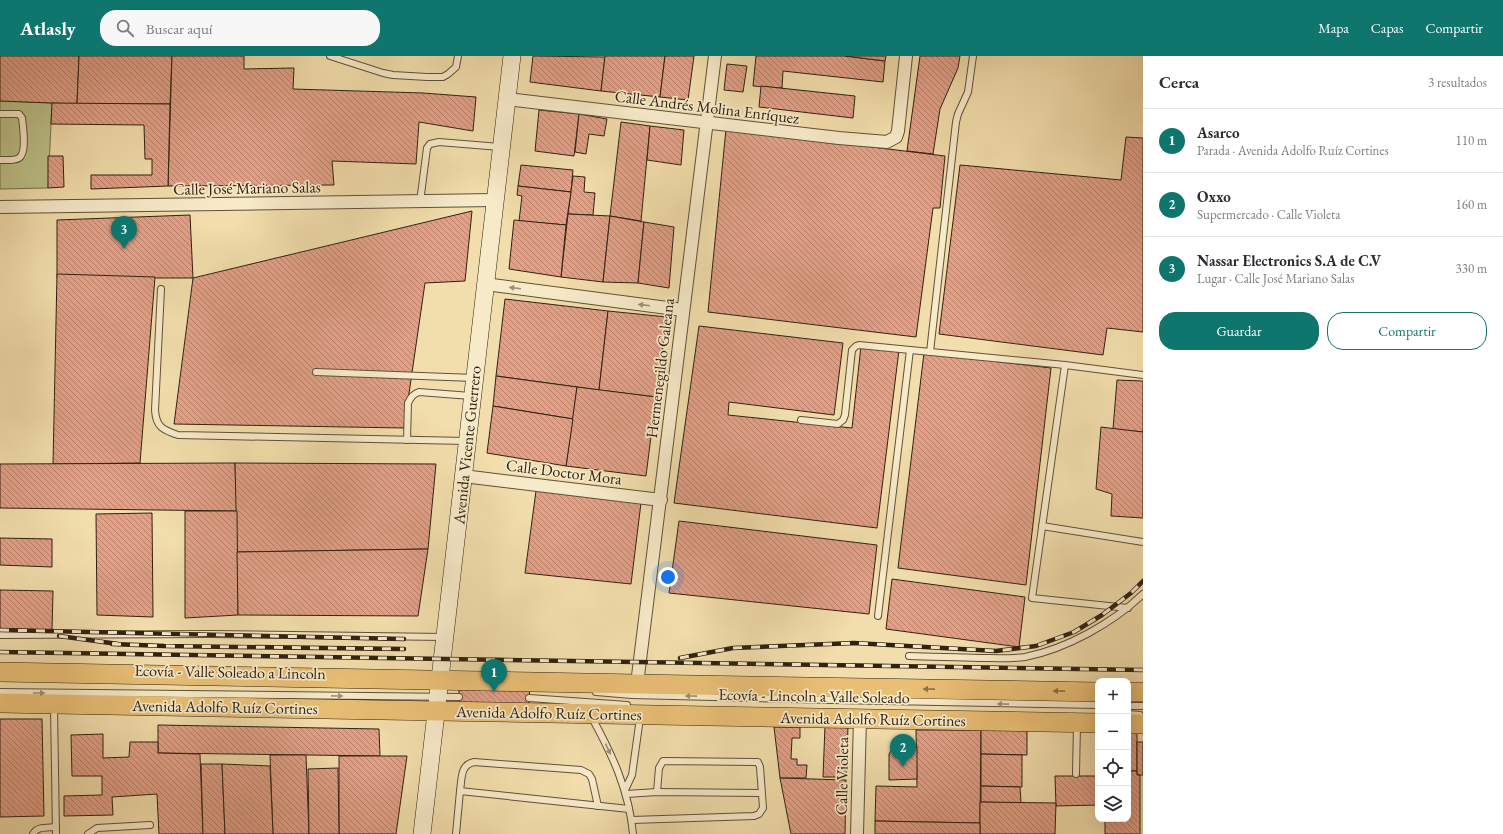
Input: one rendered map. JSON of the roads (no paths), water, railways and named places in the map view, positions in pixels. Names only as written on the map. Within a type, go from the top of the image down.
[{"type":"main road","name":"Avenida Vicente Guerrero","points":[[422,834],[440,691],[444,637],[512,56]]},
{"type":"main road","name":"Avenida Adolfo Ruíz Cortines","points":[[0,672],[440,691],[590,714],[636,710],[860,718],[1095,723]]},
{"type":"main road","name":"Avenida Adolfo Ruíz Cortines","points":[[0,703],[54,704],[637,684],[1095,692]]},
{"type":"main road","points":[[1131,692],[1143,692]]},
{"type":"main road","points":[[1131,724],[1143,724]]},
{"type":"street","name":"Hermenegildo Galeana","points":[[637,684],[661,500],[714,56]]},
{"type":"street","name":"Calle Andrés Molina Enríquez","points":[[507,99],[839,138],[887,142],[896,137],[898,130],[906,56]]},
{"type":"street","name":"Calle José Mariano Salas","points":[[0,207],[495,200]]},
{"type":"street","points":[[485,284],[683,310]]},
{"type":"street","name":"Calle Doctor Mora","points":[[463,476],[661,500]]},
{"type":"street","name":"Calle Violeta","points":[[857,834],[860,718]]},
{"type":"lane","points":[[330,56],[369,70],[388,74],[427,77],[443,77],[448,74],[456,67],[458,56]]},
{"type":"lane","points":[[930,352],[956,122],[968,92],[973,56]]},
{"type":"lane","points":[[0,114],[19,114],[22,118],[24,152],[21,157],[14,160],[0,160]]},
{"type":"lane","points":[[420,202],[427,148],[430,144],[439,142],[501,147]]},
{"type":"lane","points":[[161,289],[155,410],[158,423],[167,432],[178,435],[467,441]]},
{"type":"lane","points":[[801,420],[838,424],[843,420],[845,415],[852,350],[859,345],[1065,365],[1143,375]]},
{"type":"lane","points":[[878,616],[910,350]]},
{"type":"lane","points":[[1065,365],[1032,598],[1128,608]]},
{"type":"lane","points":[[316,372],[474,378]]},
{"type":"lane","points":[[406,440],[408,403],[414,394],[420,392],[472,396]]},
{"type":"lane","points":[[1042,526],[1143,542]]},
{"type":"lane","points":[[909,656],[1004,658],[1024,657],[1037,654],[1060,646],[1098,627],[1128,608],[1143,594]]},
{"type":"lane","points":[[0,635],[218,634],[444,637]]},
{"type":"lane","points":[[0,692],[440,691],[459,687]]},
{"type":"lane","points":[[530,688],[545,689]]},
{"type":"lane","points":[[440,691],[459,697]]},
{"type":"lane","points":[[593,692],[632,695],[1095,705]]},
{"type":"lane","points":[[529,698],[636,710],[632,775],[626,792]]},
{"type":"lane","points":[[33,834],[35,830],[39,828],[56,831],[54,704]]},
{"type":"lane","points":[[1131,706],[1143,706]]},
{"type":"lane","points":[[590,714],[606,745],[626,792],[632,820],[633,834]]},
{"type":"lane","points":[[1131,714],[1143,715]]},
{"type":"lane","points":[[1076,774],[1077,723]]},
{"type":"lane","points":[[632,820],[754,816],[763,808],[760,767],[758,762],[667,760],[660,763],[657,792]]},
{"type":"lane","points":[[456,834],[462,771],[468,764],[474,762],[581,770],[589,774],[592,779],[598,806]]},
{"type":"lane","points":[[460,790],[630,809]]},
{"type":"lane","points":[[626,792],[761,793]]},
{"type":"lane","points":[[88,834],[97,828],[150,825]]},
{"type":"railway","points":[[680,658],[733,648],[854,643],[996,651],[1036,646],[1074,632],[1102,615],[1131,593],[1143,581]]},
{"type":"railway","points":[[0,630],[404,639]]},
{"type":"railway","points":[[59,636],[118,644]]},
{"type":"railway","points":[[112,644],[404,649]]},
{"type":"railway","points":[[0,652],[1143,670]]},
{"type":"place","name":"Nassar Electronics S.A de C.V","points":[[124,249]]},
{"type":"place","name":"Asarco","points":[[494,692]]},
{"type":"place","name":"Oxxo","points":[[903,767]]}]
